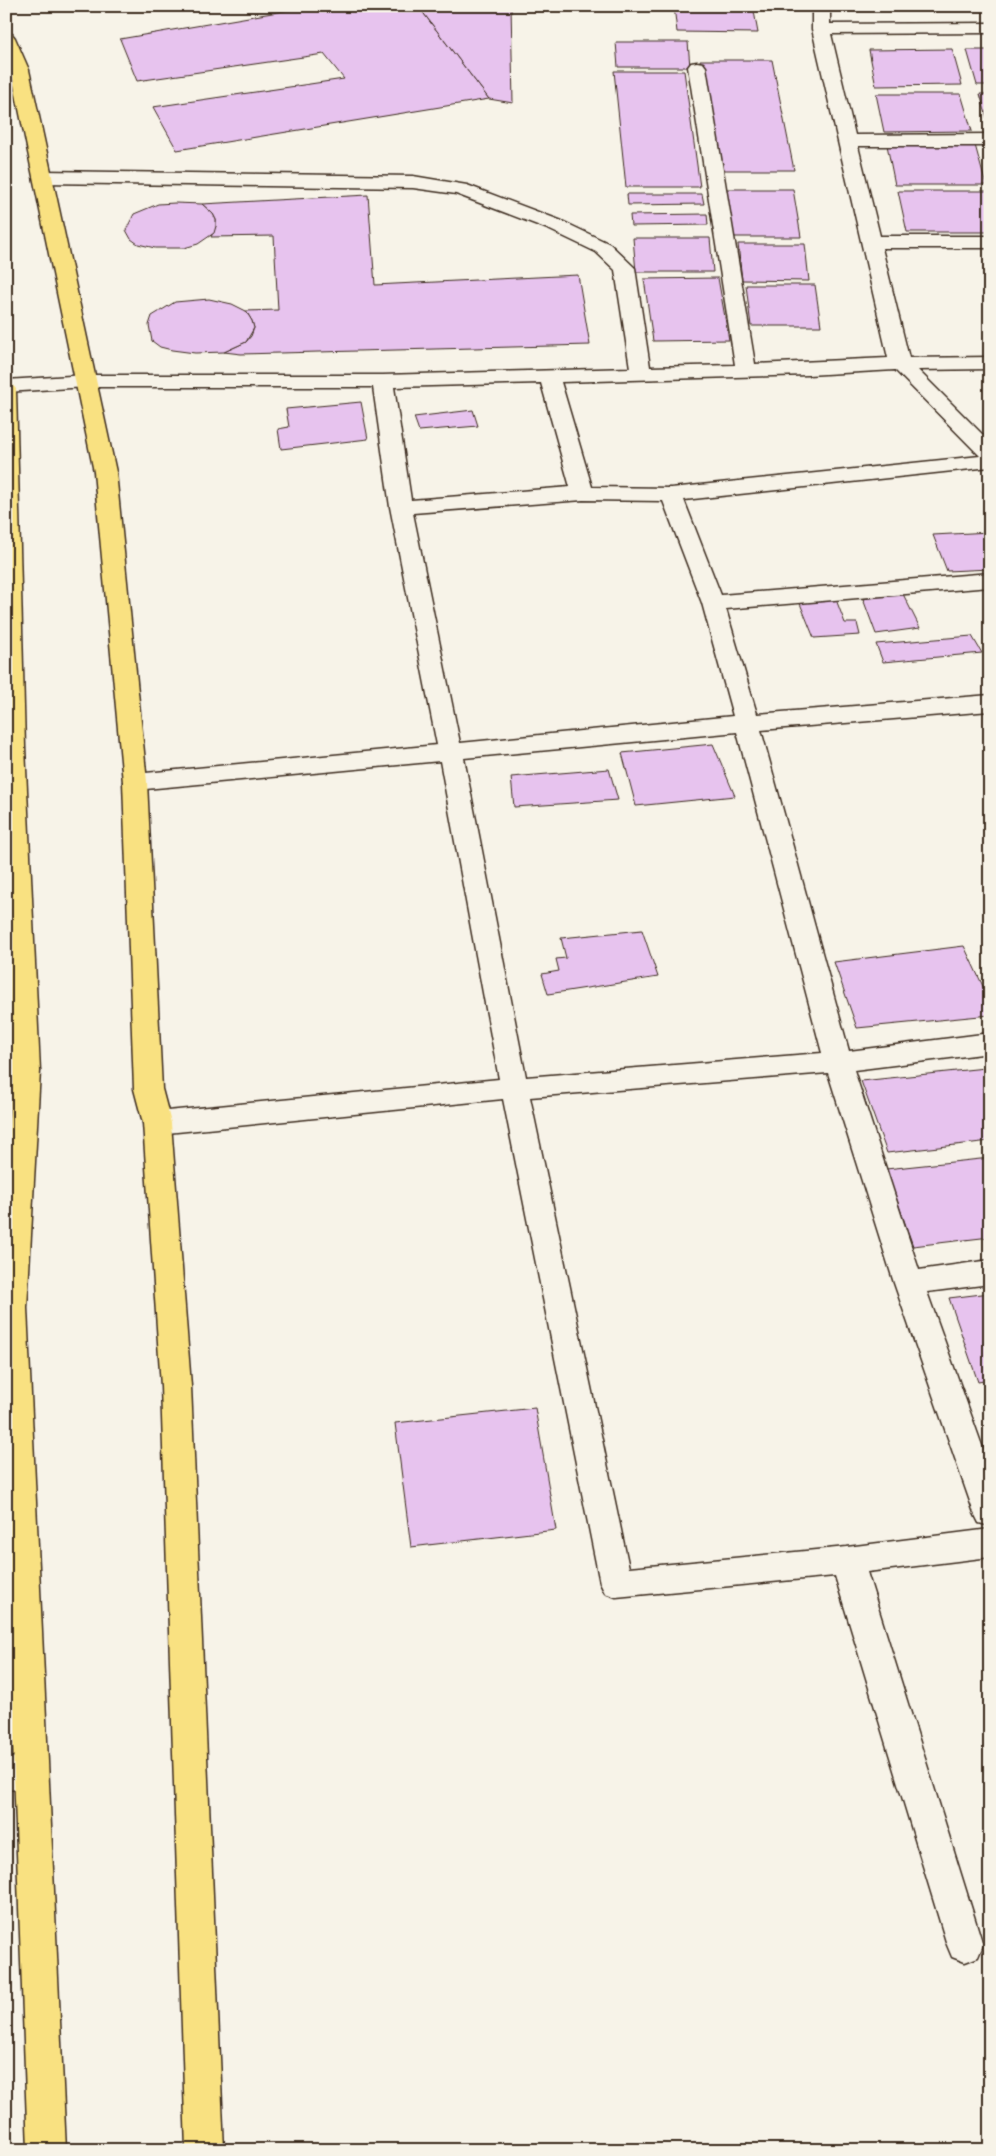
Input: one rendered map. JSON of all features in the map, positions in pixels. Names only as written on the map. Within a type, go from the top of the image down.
[{"type":"highway","points":[[6,38],[20,70],[105,472],[134,782],[148,1089],[157,1123],[176,1386],[205,2150]]},
{"type":"highway","points":[[6,388],[16,1071],[9,1308],[18,1773],[47,2150]]},
{"type":"street","points":[[821,6],[821,29],[873,242],[900,364],[990,454]]},
{"type":"street","points":[[821,29],[990,28]]},
{"type":"street","points":[[697,67],[746,371]]},
{"type":"street","points":[[847,141],[990,140]]},
{"type":"street","points":[[43,177],[413,182],[460,189],[563,229],[602,248],[625,268],[641,374]]},
{"type":"street","points":[[873,242],[990,242]]},
{"type":"street","points":[[6,388],[86,381],[383,381],[746,371],[900,364],[990,363]]},
{"type":"street","points":[[549,376],[583,493]]},
{"type":"street","points":[[383,381],[401,507],[450,751],[514,1088],[616,1583],[847,1561],[990,1542]]},
{"type":"street","points":[[401,507],[583,493],[671,495],[990,461]]},
{"type":"street","points":[[671,495],[712,603],[747,723],[838,1062],[909,1283],[990,1513]]},
{"type":"street","points":[[712,603],[990,580]]},
{"type":"street","points":[[134,782],[747,723],[990,703]]},
{"type":"street","points":[[157,1123],[514,1088],[838,1062],[990,1043]]},
{"type":"street","points":[[909,1283],[990,1272]]},
{"type":"street","points":[[847,1561],[965,1946]]},
{"type":"building","points":[[313,6],[418,6],[489,99],[177,150],[153,107],[344,79],[324,54],[137,81],[120,39]]},
{"type":"building","points":[[418,6],[511,6],[513,103],[489,99]]},
{"type":"building","points":[[674,6],[753,6],[758,33],[677,32]]},
{"type":"building","points":[[616,42],[688,42],[690,67],[618,67]]},
{"type":"building","points":[[952,49],[962,85],[876,86],[869,50]]},
{"type":"building","points":[[967,50],[990,50],[990,85],[977,85]]},
{"type":"building","points":[[700,60],[772,60],[794,170],[718,170]]},
{"type":"building","points":[[614,71],[684,71],[700,187],[626,187]]},
{"type":"building","points":[[876,94],[961,94],[972,131],[884,132]]},
{"type":"building","points":[[980,94],[990,94],[990,128]]},
{"type":"building","points":[[887,145],[975,145],[986,185],[895,185]]},
{"type":"building","points":[[726,189],[793,189],[801,237],[732,237]]},
{"type":"building","points":[[898,191],[988,191],[990,232],[907,232]]},
{"type":"building","points":[[627,194],[702,194],[704,204],[628,205]]},
{"type":"building","points":[[368,195],[375,285],[578,275],[590,345],[241,354],[224,352],[246,342],[251,336],[254,328],[246,311],[278,310],[274,236],[211,237],[216,226],[216,220],[213,214],[202,204]]},
{"type":"building","points":[[158,204],[202,204],[213,214],[216,220],[214,233],[198,244],[184,248],[155,248],[138,244],[131,239],[126,230],[134,214]]},
{"type":"building","points":[[707,214],[708,225],[631,226],[630,215]]},
{"type":"building","points":[[633,238],[710,238],[713,272],[636,272]]},
{"type":"building","points":[[738,244],[805,244],[809,281],[742,280]]},
{"type":"building","points":[[718,278],[729,340],[653,341],[644,279]]},
{"type":"building","points":[[746,285],[815,285],[821,326],[751,326]]},
{"type":"building","points":[[209,299],[232,304],[246,311],[254,328],[246,342],[224,352],[195,353],[160,347],[152,341],[149,325],[152,316],[175,302]]},
{"type":"building","points":[[361,402],[368,439],[281,449],[278,429],[289,427],[286,409]]},
{"type":"building","points":[[473,410],[478,426],[419,431],[414,417]]},
{"type":"building","points":[[990,532],[990,569],[947,571],[933,535]]},
{"type":"building","points":[[901,590],[920,628],[876,634],[863,599],[883,596],[883,592]]},
{"type":"building","points":[[835,597],[845,623],[857,623],[860,635],[814,638],[799,601]]},
{"type":"building","points":[[972,636],[982,653],[883,662],[876,644]]},
{"type":"building","points":[[713,744],[735,796],[636,806],[622,753]]},
{"type":"building","points":[[609,769],[618,800],[514,807],[511,777]]},
{"type":"building","points":[[642,930],[658,977],[548,994],[542,974],[559,971],[556,959],[566,958],[561,938]]},
{"type":"building","points":[[964,946],[990,1001],[990,1015],[857,1028],[834,962]]},
{"type":"building","points":[[985,1068],[990,1080],[990,1141],[887,1153],[861,1081]]},
{"type":"building","points":[[990,1158],[990,1237],[913,1246],[886,1169]]},
{"type":"building","points":[[990,1293],[990,1380],[978,1382],[949,1298]]},
{"type":"building","points":[[535,1408],[556,1530],[411,1547],[395,1423]]}]
